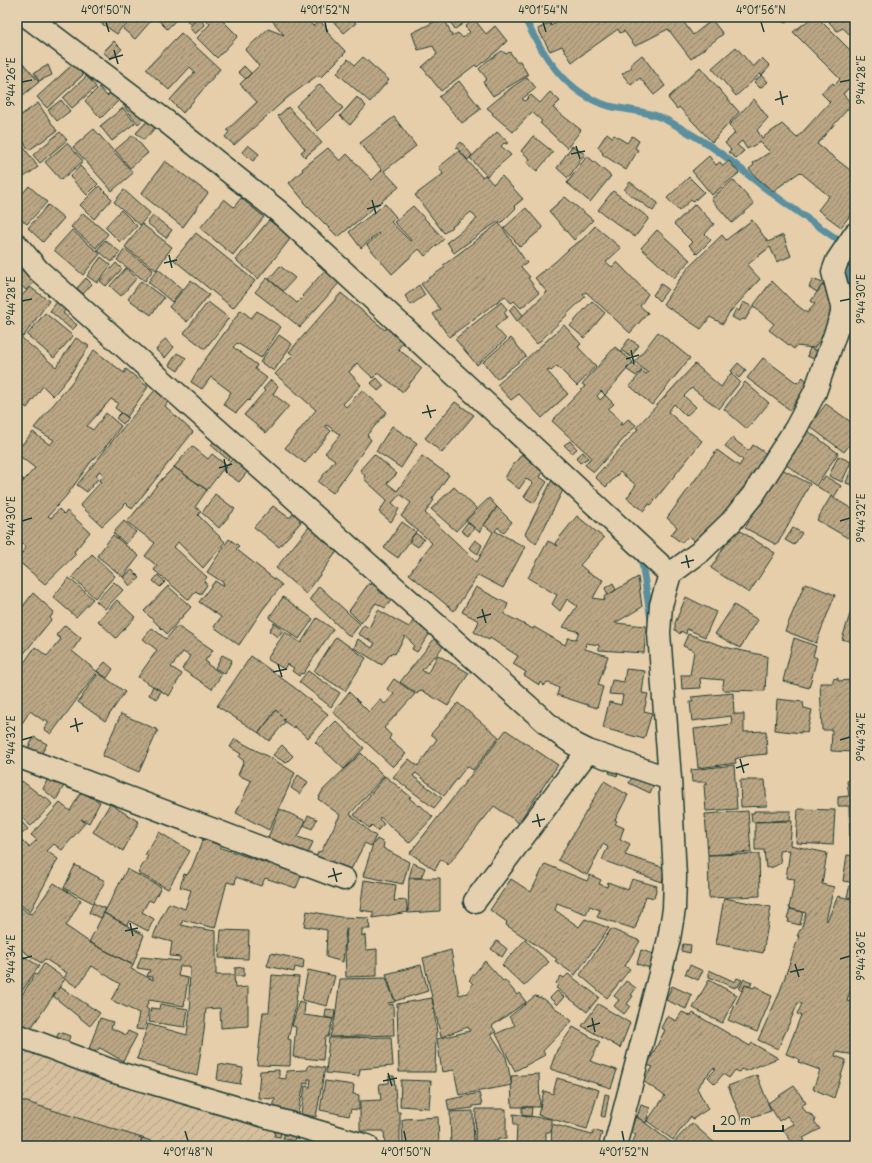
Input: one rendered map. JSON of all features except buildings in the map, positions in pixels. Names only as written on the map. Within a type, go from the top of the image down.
[{"type":"street","points":[[28,17],[167,122],[278,211],[670,574]]},
{"type":"street","points":[[615,1146],[669,939],[674,909],[675,877],[670,779],[659,632],[661,605],[670,574],[700,552],[731,522],[753,495],[796,428],[815,392],[842,314],[842,306],[833,272],[836,261],[855,234]]},
{"type":"street","points":[[17,245],[38,270],[557,732],[574,744],[588,751],[670,779]]},
{"type":"street","points":[[475,901],[588,751]]},
{"type":"street","points":[[17,756],[344,879]]},
{"type":"street","points":[[17,1035],[115,1072],[367,1146]]},
{"type":"shaded area","points":[[17,1048],[315,1146],[17,1146]]},
{"type":"waterway","points":[[524,17],[547,58],[557,71],[580,92],[609,106],[643,112],[667,120],[719,152],[760,185],[845,245]]},
{"type":"waterway","points":[[845,290],[853,263]]},
{"type":"waterway","points":[[638,554],[642,563],[651,620]]}]
